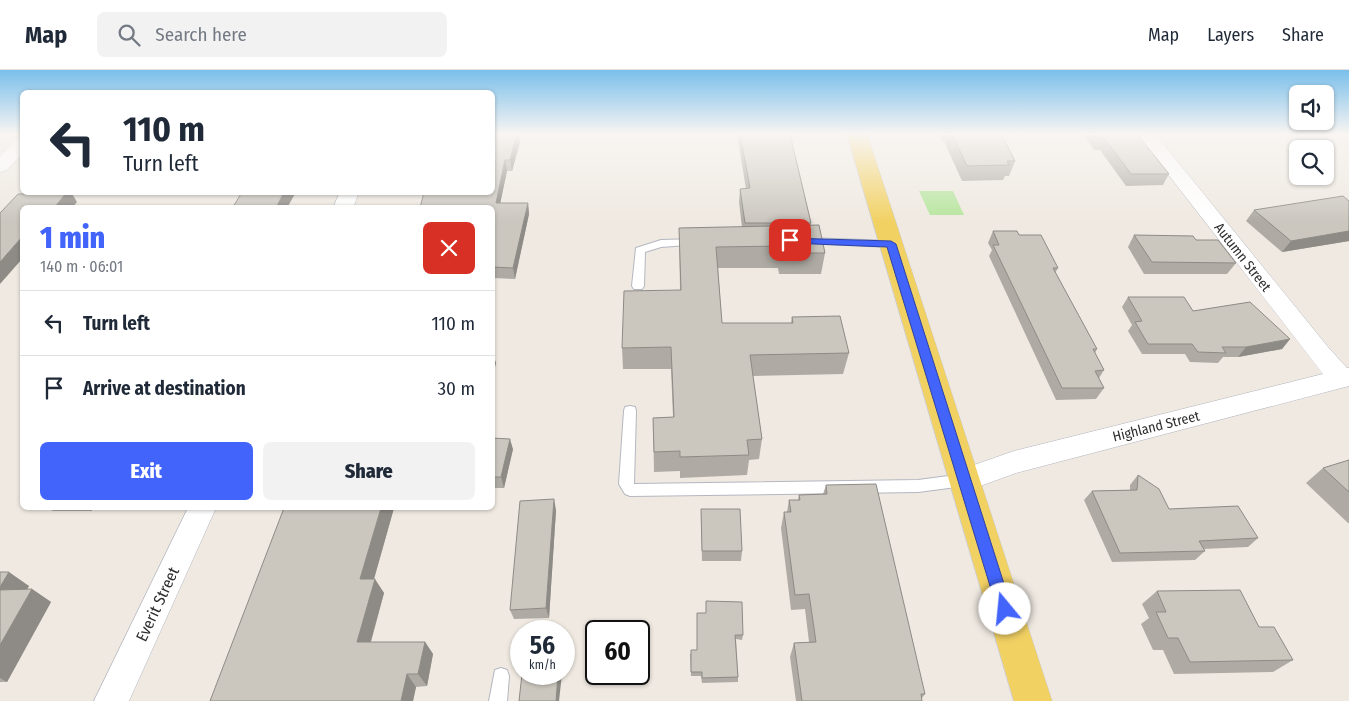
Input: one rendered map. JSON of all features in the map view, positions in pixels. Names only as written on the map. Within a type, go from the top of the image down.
[{"type":"main road","points":[[866,163],[1033,701]]},
{"type":"street","name":"Autumn Street","points":[[1169,163],[1319,353],[1346,378]]},
{"type":"street","name":"Highland Street","points":[[964,480],[1014,462],[1346,378]]},
{"type":"street","name":"Everit Street","points":[[111,701],[201,510]]},
{"type":"lane","points":[[798,241],[891,244]]},
{"type":"lane","points":[[638,286],[640,250],[650,245],[664,243],[702,242]]},
{"type":"lane","points":[[630,411],[626,484],[630,490],[918,486],[964,480]]},
{"type":"lane","points":[[498,701],[501,676]]},
{"type":"green space","points":[[919,191],[953,191],[964,215],[930,215]]},
{"type":"building","points":[[495,163],[504,163],[496,203],[528,203],[513,268],[495,267],[495,205],[421,205],[423,195],[495,195]]},
{"type":"building","points":[[745,163],[797,163],[811,223],[745,223],[740,189],[750,188]]},
{"type":"building","points":[[966,163],[1008,163],[1009,165],[967,166]]},
{"type":"building","points":[[1123,163],[1161,163],[1169,174],[1131,174]]},
{"type":"building","points":[[18,194],[65,195],[56,205],[20,205],[20,239],[0,262],[0,213]]},
{"type":"building","points":[[240,195],[282,195],[278,205],[234,205]]},
{"type":"building","points":[[1343,196],[1349,201],[1349,231],[1291,241],[1254,210]]},
{"type":"building","points":[[819,225],[825,253],[782,253],[781,246],[716,247],[722,323],[793,323],[792,317],[840,316],[849,353],[750,355],[762,439],[747,440],[749,455],[680,457],[680,451],[654,452],[653,418],[674,417],[671,347],[622,348],[624,291],[681,290],[679,228]]},
{"type":"building","points":[[993,231],[1017,231],[1019,235],[1041,235],[1058,268],[1053,268],[1097,349],[1093,349],[1104,370],[1095,371],[1104,388],[1062,388],[993,245],[999,245]]},
{"type":"building","points":[[1134,235],[1193,236],[1196,240],[1218,240],[1236,263],[1152,262]]},
{"type":"building","points":[[1128,297],[1184,297],[1193,311],[1250,302],[1290,339],[1246,347],[1222,347],[1226,353],[1198,352],[1192,344],[1148,344],[1135,322],[1142,321]]},
{"type":"building","points":[[495,438],[510,439],[501,477],[495,477]]},
{"type":"building","points":[[1349,460],[1349,492],[1323,468]]},
{"type":"building","points":[[1138,475],[1159,489],[1169,509],[1238,506],[1258,538],[1199,541],[1205,551],[1120,553],[1092,491],[1137,490]]},
{"type":"building","points":[[876,484],[925,694],[921,694],[922,701],[802,701],[794,643],[816,642],[809,594],[795,595],[784,512],[791,512],[789,500],[800,500],[799,495],[827,494],[826,485]]},
{"type":"building","points":[[554,499],[546,608],[510,610],[520,501]]},
{"type":"building","points":[[701,509],[740,509],[742,551],[702,551]]},
{"type":"building","points":[[283,510],[380,510],[360,579],[375,579],[357,642],[425,642],[418,674],[407,674],[401,701],[210,701]]},
{"type":"building","points":[[0,572],[9,572],[0,587]]},
{"type":"building","points":[[32,589],[0,645],[0,590]]},
{"type":"building","points":[[1240,590],[1259,627],[1274,627],[1293,660],[1190,662],[1178,638],[1168,638],[1156,612],[1166,612],[1157,591]]},
{"type":"building","points":[[706,601],[742,602],[743,635],[735,635],[738,677],[702,678],[702,672],[691,672],[691,650],[697,650],[697,613],[706,613]]},
{"type":"building","points":[[521,685],[557,685],[556,701],[519,701]]},
{"type":"route","points":[[790,240],[891,244],[1005,609]]}]
